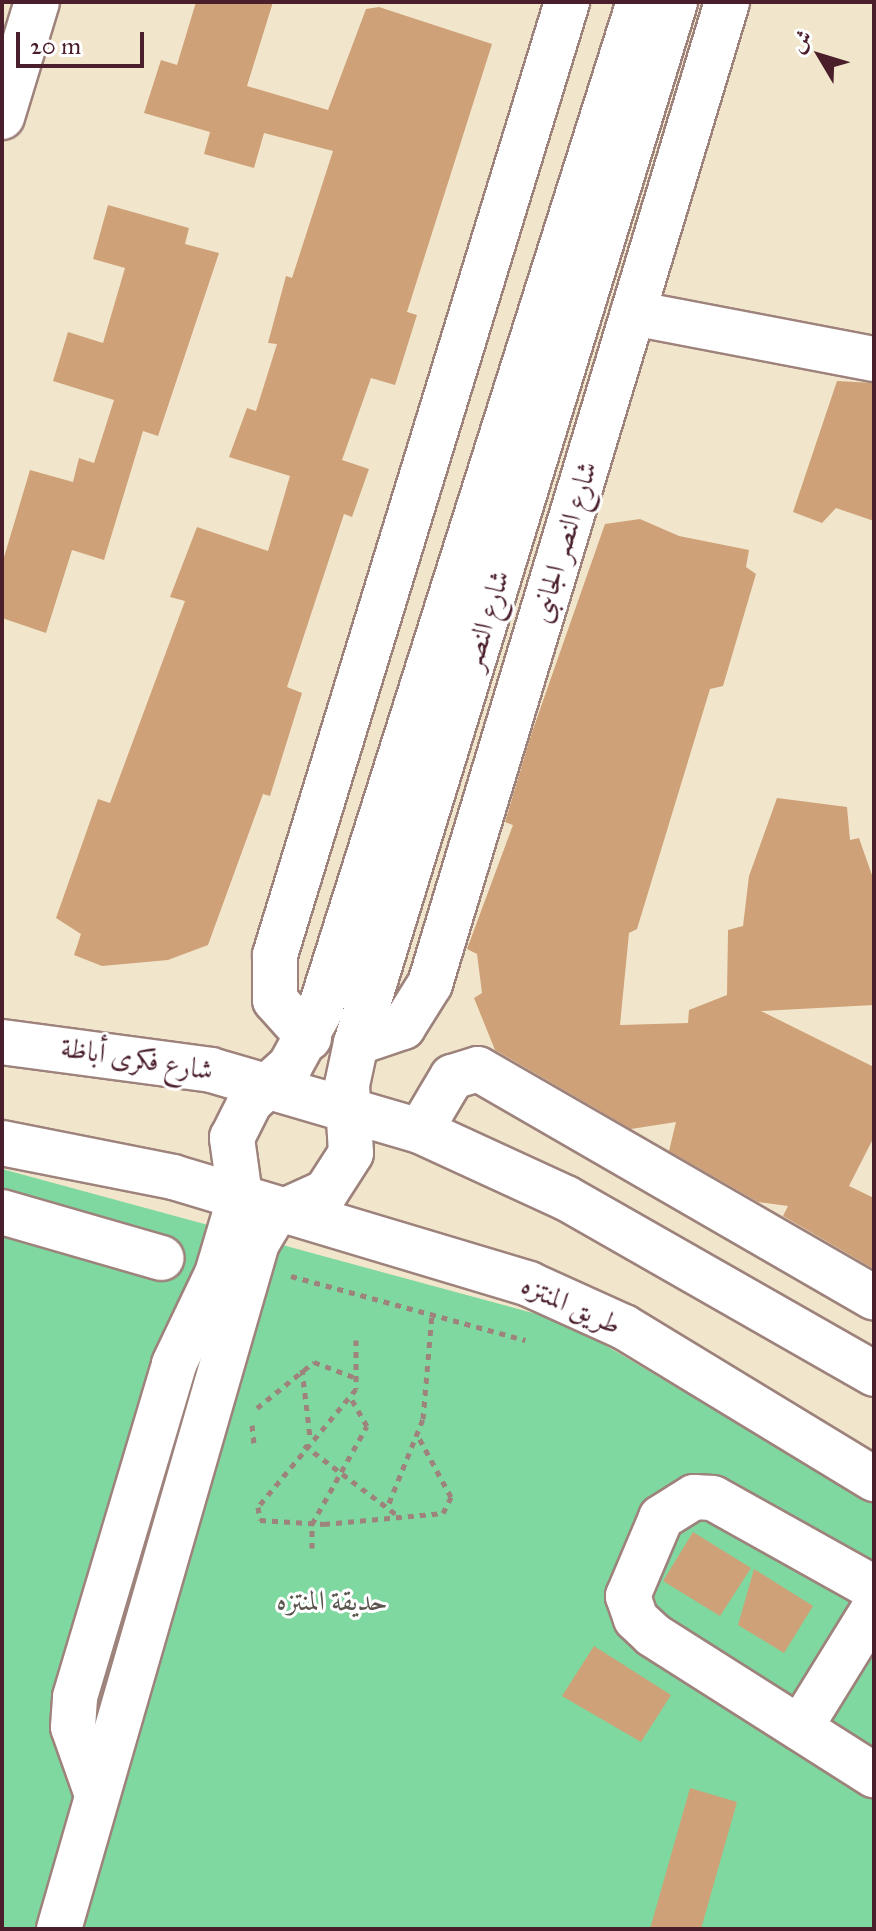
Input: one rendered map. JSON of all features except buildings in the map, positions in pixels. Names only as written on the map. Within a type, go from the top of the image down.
[{"type":"street","points":[[2,117],[9,70],[37,2]]},
{"type":"street","points":[[309,1038],[275,1000],[275,955],[567,2]]},
{"type":"street","name":"شارع النصر","points":[[240,1196],[232,1138],[250,1102],[271,1084],[309,1038],[639,2]]},
{"type":"street","name":"شارع النصر","points":[[283,1208],[306,1204],[341,1174],[351,1153],[347,1107],[356,1043],[675,2]]},
{"type":"street","name":"شارع النصر الجانبى","points":[[356,1043],[403,1027],[430,984],[727,2]]},
{"type":"street","points":[[633,313],[874,359]]},
{"type":"street","name":"شارع فكرى أباظة","points":[[2,1042],[150,1058],[271,1084]]},
{"type":"street","points":[[420,1131],[452,1077],[478,1069],[874,1298]]},
{"type":"street","points":[[271,1084],[420,1131],[566,1198],[874,1374]]},
{"type":"street","points":[[2,1143],[240,1196],[174,1364],[75,1697],[73,1727],[97,1795]]},
{"type":"street","name":"طريق المنتزه","points":[[240,1196],[577,1305],[874,1479]]},
{"type":"street","points":[[59,1929],[251,1267],[266,1224],[283,1208]]},
{"type":"street","points":[[2,1212],[161,1258]]},
{"type":"street","points":[[194,1319],[217,1316],[234,1333]]},
{"type":"street","points":[[874,1588],[713,1498],[675,1504],[661,1518],[632,1573],[628,1596],[636,1619],[874,1775]]},
{"type":"street","points":[[800,1728],[874,1608]]},
{"type":"path","points":[[251,1267],[525,1340]]},
{"type":"path","points":[[389,1503],[418,1436],[432,1313]]},
{"type":"path","points":[[356,1340],[359,1379],[350,1397],[310,1437],[256,1514],[266,1523],[312,1524],[438,1515],[451,1504],[418,1436]]},
{"type":"path","points":[[254,1445],[257,1408],[302,1368],[325,1363],[359,1379]]},
{"type":"path","points":[[302,1368],[310,1437]]},
{"type":"path","points":[[312,1548],[312,1524],[367,1426],[350,1397]]},
{"type":"path","points":[[304,1445],[341,1477],[389,1503],[401,1518]]},
{"type":"green space","name":"حديقة المنتزه","points":[[2,1169],[566,1322],[874,1504],[874,1929],[2,1929]]}]
